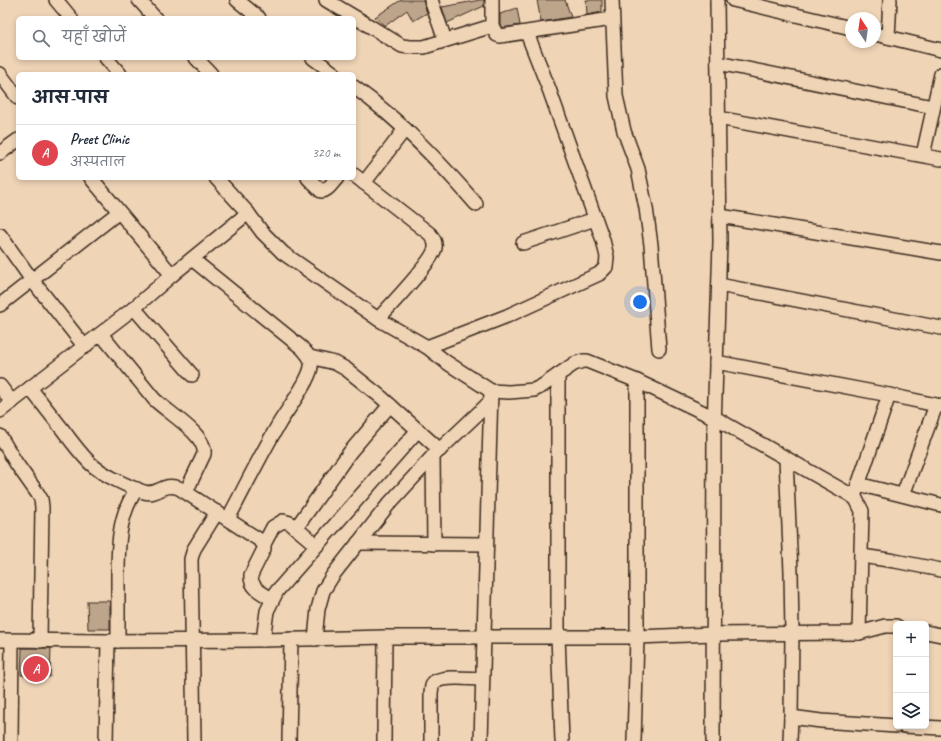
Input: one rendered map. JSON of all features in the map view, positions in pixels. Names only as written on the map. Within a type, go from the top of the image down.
[{"type":"street","points":[[56,0],[69,16]]},
{"type":"street","points":[[139,0],[153,16]]},
{"type":"street","points":[[237,0],[257,16]]},
{"type":"street","points":[[326,0],[352,16]]},
{"type":"street","points":[[431,0],[445,40]]},
{"type":"street","points":[[492,0],[492,26],[499,35],[527,33],[612,20]]},
{"type":"street","points":[[612,0],[616,96],[624,131],[638,169],[646,208],[651,245],[659,349]]},
{"type":"street","points":[[713,741],[715,418],[720,216],[717,0]]},
{"type":"street","points":[[733,0],[845,27]]},
{"type":"street","points":[[888,37],[890,0]]},
{"type":"street","points":[[356,18],[402,46],[418,48],[492,26]]},
{"type":"street","points":[[427,347],[507,316],[599,274],[606,267],[607,258],[595,219],[549,89],[527,33]]},
{"type":"street","points":[[881,35],[941,50]]},
{"type":"street","points":[[108,60],[118,72]]},
{"type":"street","points":[[198,60],[209,72]]},
{"type":"street","points":[[316,60],[332,72]]},
{"type":"street","points":[[718,63],[933,107]]},
{"type":"street","points":[[0,74],[16,95]]},
{"type":"street","points":[[923,155],[941,74]]},
{"type":"street","points":[[356,89],[405,129],[444,167],[476,204]]},
{"type":"street","points":[[718,118],[941,159]]},
{"type":"street","points":[[378,319],[420,271],[435,250],[435,244],[430,234],[359,179],[405,129]]},
{"type":"street","points":[[0,153],[16,141]]},
{"type":"street","points":[[93,180],[172,275]]},
{"type":"street","points":[[218,180],[248,213],[262,232],[283,253],[378,319],[427,347],[490,396]]},
{"type":"street","points":[[310,180],[321,191],[328,188],[335,180]]},
{"type":"street","points":[[0,305],[119,212]]},
{"type":"street","points":[[0,411],[134,308],[248,213]]},
{"type":"street","points":[[720,216],[941,253]]},
{"type":"street","points":[[523,243],[595,219]]},
{"type":"street","points":[[0,235],[32,280],[85,347]]},
{"type":"street","points":[[192,259],[302,348],[310,357],[311,361],[306,380],[279,424],[228,519]]},
{"type":"street","points":[[719,286],[941,328]]},
{"type":"street","points":[[134,308],[192,375]]},
{"type":"street","points":[[101,334],[154,399],[163,408],[183,422],[201,441],[204,454],[186,492]]},
{"type":"street","points":[[310,357],[335,363],[346,369],[418,430],[437,453],[434,544]]},
{"type":"street","points":[[315,639],[318,609],[323,591],[333,575],[388,505],[490,396],[515,391],[534,390],[574,364],[583,361],[587,361],[637,381],[715,418],[854,497],[860,505],[862,511],[862,556],[858,633]]},
{"type":"street","points":[[716,362],[889,395],[938,406],[903,495]]},
{"type":"street","points":[[558,375],[558,636],[562,741]]},
{"type":"street","points":[[634,741],[637,637],[637,381]]},
{"type":"street","points":[[0,386],[12,402]]},
{"type":"street","points":[[30,388],[79,451],[91,464],[104,474],[137,489],[150,493],[173,486],[186,492],[264,544]]},
{"type":"street","points":[[854,497],[889,395]]},
{"type":"street","points":[[481,741],[490,396]]},
{"type":"street","points":[[296,528],[350,452],[390,405]]},
{"type":"street","points":[[263,640],[267,611],[272,599],[280,587],[418,430]]},
{"type":"street","points":[[0,436],[16,463],[41,499],[40,640]]},
{"type":"street","points":[[786,458],[792,634],[790,741]]},
{"type":"street","points":[[858,484],[941,505]]},
{"type":"street","points":[[106,741],[120,534],[122,520],[128,502],[137,489]]},
{"type":"street","points":[[194,741],[191,558],[194,549],[217,512]]},
{"type":"street","points":[[272,599],[258,590],[252,583],[251,575],[262,554],[264,544],[273,527],[277,523],[283,521],[287,522],[316,545]]},
{"type":"street","points":[[358,543],[486,544]]},
{"type":"street","points":[[862,556],[895,560],[941,570]]},
{"type":"street","points":[[11,741],[6,641],[291,640],[385,637],[637,637],[714,634],[858,633],[885,626],[893,626]]},
{"type":"street","points":[[929,633],[941,635]]},
{"type":"street","points":[[384,741],[385,637]]},
{"type":"street","points":[[289,741],[291,640]]},
{"type":"street","points":[[431,741],[431,693],[434,682],[448,678],[482,679]]},
{"type":"street","points":[[791,717],[821,721],[893,726]]},
{"type":"street","points":[[929,727],[941,728]]},
{"type":"building","points":[[401,0],[423,0],[427,13],[413,21],[407,10],[385,26],[375,17]]},
{"type":"building","points":[[484,0],[484,6],[447,23],[442,7]]},
{"type":"building","points":[[537,0],[565,0],[571,17],[541,22]]},
{"type":"building","points":[[586,0],[602,0],[602,12],[587,15]]},
{"type":"building","points":[[517,8],[520,25],[502,28],[500,24],[500,14]]},
{"type":"building","points":[[87,601],[110,601],[110,629],[88,629]]},
{"type":"building","points":[[22,648],[51,648],[50,677],[21,675]]},
{"type":"place","name":"Preet Clinic","points":[[36,669]]}]
